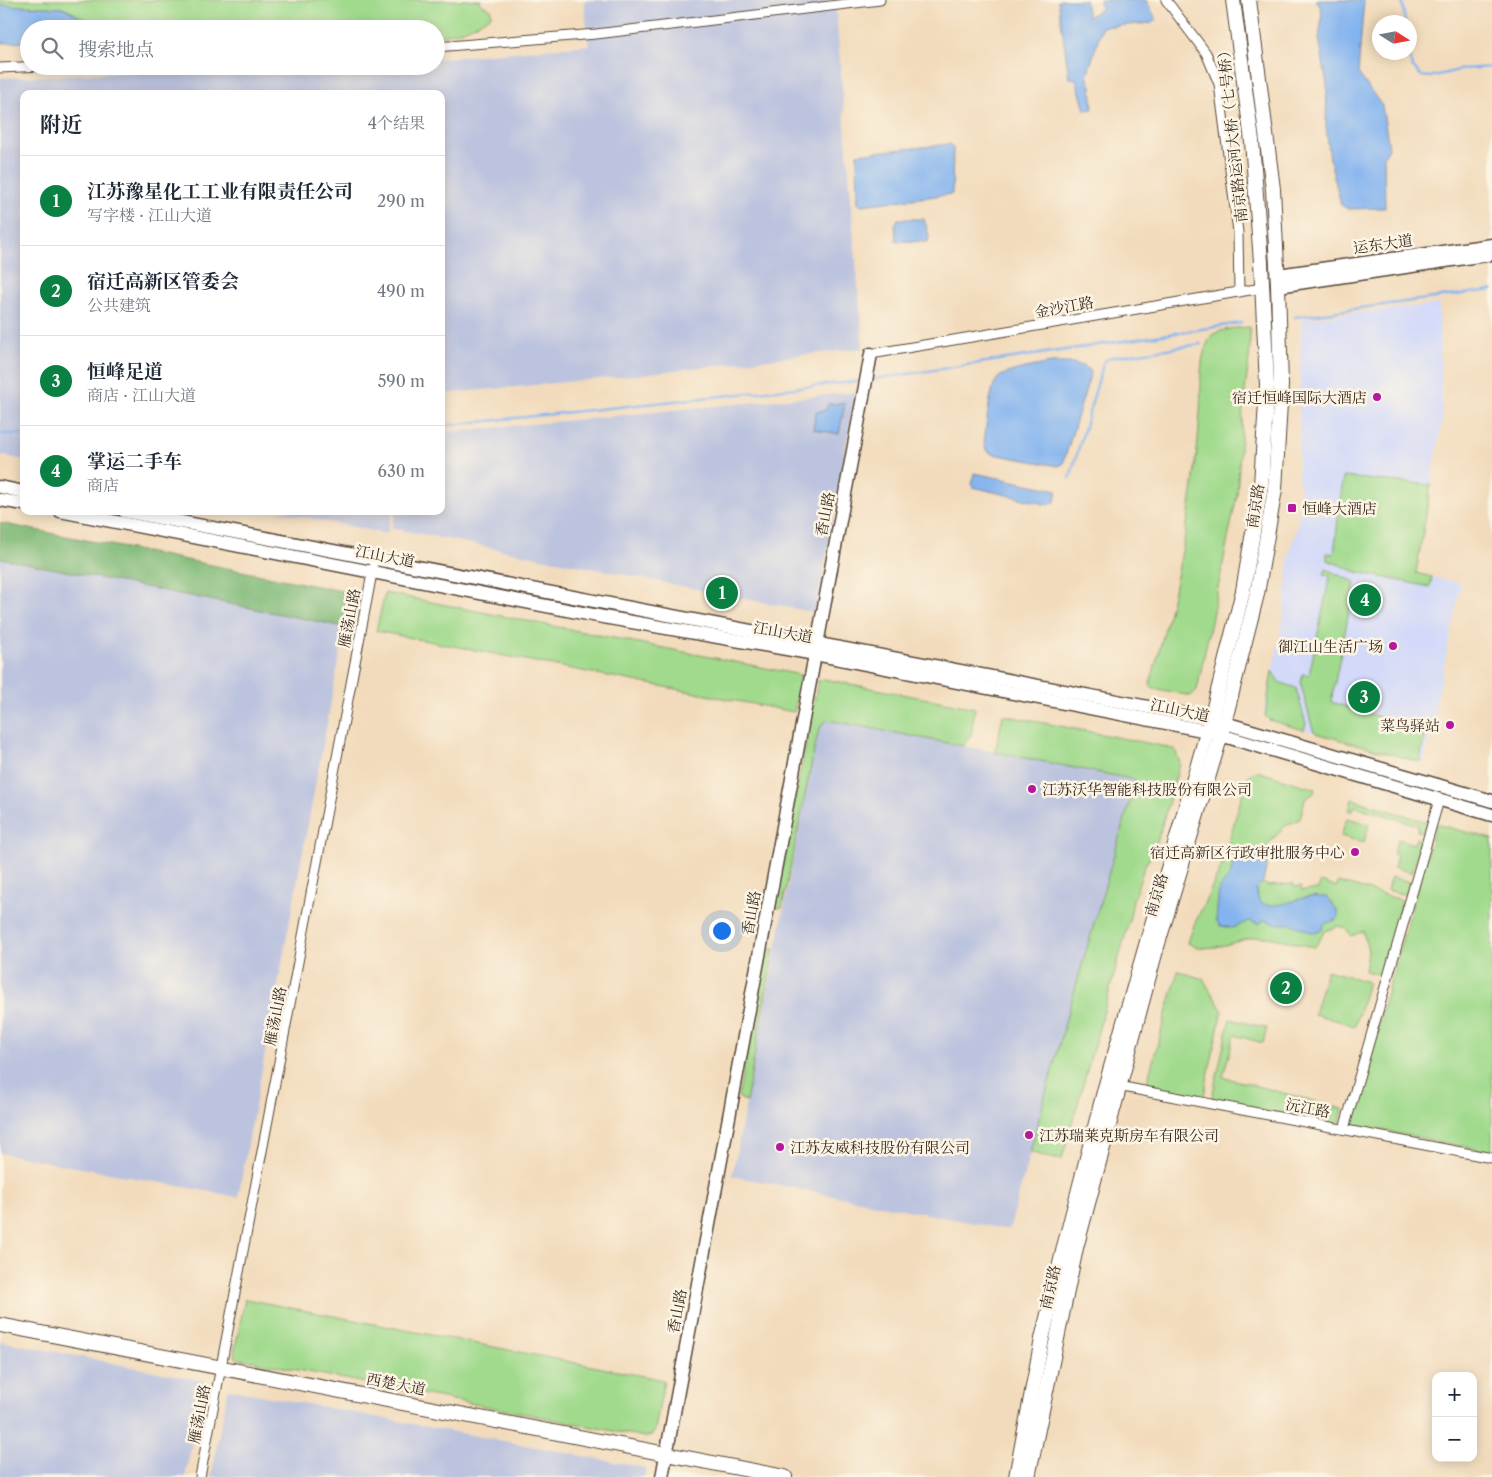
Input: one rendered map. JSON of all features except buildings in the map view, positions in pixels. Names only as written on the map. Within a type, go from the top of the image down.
[{"type":"main road","name":"南京路运河大桥（七号桥）","points":[[1233,0],[1252,141],[1261,262]]},
{"type":"main road","name":"南京路","points":[[1016,1477],[1042,1339],[1069,1225],[1115,1050],[1256,594],[1275,489],[1281,385],[1277,259],[1268,142],[1249,0]]},
{"type":"main road","name":"南京路","points":[[1028,1477],[1076,1248],[1216,727],[1243,591],[1261,485],[1267,385],[1261,262]]},
{"type":"main road","name":"西楚大道","points":[[0,1325],[786,1477]]},
{"type":"street","points":[[445,46],[596,34],[880,0]]},
{"type":"street","points":[[1166,0],[1206,53],[1220,84],[1238,232],[1240,292]]},
{"type":"street","points":[[0,68],[20,67]]},
{"type":"street","name":"运东大道","points":[[1278,281],[1492,245]]},
{"type":"street","name":"运东大道","points":[[1278,281],[1492,254]]},
{"type":"street","name":"金沙江路","points":[[871,354],[1262,288]]},
{"type":"street","name":"香山路","points":[[662,1477],[871,354]]},
{"type":"street","points":[[0,487],[20,491]]},
{"type":"street","points":[[0,500],[20,503]]},
{"type":"street","name":"江山大道","points":[[83,515],[374,565],[816,648],[1216,727],[1492,801]]},
{"type":"street","name":"江山大道","points":[[143,515],[374,565]]},
{"type":"street","name":"雁荡山路","points":[[200,1477],[223,1367],[374,565]]},
{"type":"street","name":"江山大道","points":[[1216,727],[1439,800],[1492,815]]},
{"type":"street","points":[[1344,1129],[1439,800]]},
{"type":"street","name":"沅江路","points":[[1118,1086],[1492,1158]]},
{"type":"shaded area","points":[[584,0],[770,0],[771,6],[835,0],[863,348],[618,377],[445,394],[445,90],[20,90],[20,459],[0,455],[0,78],[70,75],[445,75],[445,58],[589,45]]},
{"type":"shaded area","points":[[1439,304],[1442,420],[1416,574],[1461,583],[1424,763],[1269,720],[1264,711],[1284,616],[1289,554],[1297,529],[1301,495],[1298,477],[1301,319]]},
{"type":"shaded area","points":[[856,392],[816,613],[392,528],[395,515],[445,515],[445,433]]},
{"type":"shaded area","points":[[296,515],[391,515],[387,534]]},
{"type":"shaded area","points":[[0,558],[345,627],[238,1197],[0,1153]]},
{"type":"shaded area","points":[[828,720],[1136,779],[1067,1016],[1009,1230],[732,1176],[817,737],[822,724]]},
{"type":"shaded area","points":[[0,1341],[204,1381],[185,1477],[0,1477]]},
{"type":"shaded area","points":[[228,1389],[646,1468],[644,1477],[211,1477]]},
{"type":"green space","points":[[0,0],[481,0],[479,3],[491,9],[491,15],[465,29],[445,34],[445,20],[86,20],[64,8],[0,5]]},
{"type":"green space","points":[[1250,327],[1250,350],[1243,409],[1237,495],[1197,690],[1191,696],[1153,688],[1150,684],[1168,617],[1189,515],[1194,481],[1204,354],[1214,334],[1229,329]]},
{"type":"green space","points":[[1343,477],[1431,485],[1416,573],[1432,577],[1430,587],[1357,572],[1327,560],[1327,553],[1334,554]]},
{"type":"green space","points":[[0,523],[352,593],[345,627],[0,558]]},
{"type":"green space","points":[[1326,569],[1355,582],[1331,702],[1425,731],[1420,762],[1316,733],[1313,730],[1301,685],[1302,674],[1309,675],[1330,576],[1324,574]]},
{"type":"green space","points":[[385,593],[801,675],[794,712],[376,631]]},
{"type":"green space","points":[[1272,671],[1279,682],[1296,688],[1306,724],[1304,730],[1269,720],[1265,716]]},
{"type":"green space","points":[[824,679],[975,708],[971,735],[963,746],[828,720],[822,724],[817,737],[782,908],[774,907],[818,681]]},
{"type":"green space","points":[[1003,715],[1162,746],[1175,750],[1180,763],[1154,852],[1145,865],[1133,900],[1129,922],[1062,1159],[1054,1159],[1030,1152],[1067,1016],[1136,780],[995,752]]},
{"type":"green space","points":[[1257,771],[1315,789],[1314,793],[1305,799],[1300,819],[1285,826],[1266,847],[1265,851],[1270,852],[1262,883],[1269,886],[1294,884],[1294,887],[1301,887],[1302,891],[1318,889],[1321,882],[1336,887],[1338,882],[1402,900],[1385,970],[1382,975],[1365,971],[1368,951],[1363,931],[1352,936],[1346,929],[1339,926],[1325,931],[1315,947],[1275,938],[1261,937],[1206,948],[1188,943],[1194,925],[1221,868],[1247,778],[1250,774]]},
{"type":"green space","points":[[1352,799],[1427,822],[1425,832],[1417,831],[1418,825],[1354,806],[1352,811],[1349,811]]},
{"type":"green space","points":[[1347,818],[1369,824],[1364,843],[1341,836]]},
{"type":"green space","points":[[1436,824],[1492,839],[1492,1152],[1349,1124]]},
{"type":"green space","points":[[1416,838],[1421,841],[1412,873],[1394,867],[1397,855],[1393,854],[1398,839],[1414,844]]},
{"type":"green space","points":[[1391,877],[1410,882],[1406,895],[1387,890]]},
{"type":"green space","points":[[774,949],[746,1102],[738,1097],[766,952]]},
{"type":"green space","points":[[1327,970],[1368,982],[1355,1026],[1314,1014]]},
{"type":"green space","points":[[1178,971],[1203,979],[1222,1010],[1203,1100],[1146,1086]]},
{"type":"green space","points":[[1230,1019],[1267,1028],[1263,1043],[1234,1035],[1223,1077],[1343,1109],[1339,1126],[1211,1101]]},
{"type":"green space","points":[[245,1299],[664,1380],[655,1430],[652,1435],[645,1437],[236,1358],[234,1353]]},
{"type":"water","points":[[1058,0],[1085,0],[1088,17],[1101,9],[1100,0],[1146,0],[1156,19],[1152,23],[1102,27],[1087,76],[1091,86],[1093,109],[1085,110],[1076,79],[1069,78]]},
{"type":"water","points":[[1316,0],[1364,0],[1358,73],[1382,106],[1389,148],[1384,156],[1385,208],[1348,209],[1341,205],[1330,160],[1326,126],[1327,85],[1319,39],[1322,17],[1321,8]]},
{"type":"water","points":[[0,5],[64,8],[86,20],[20,20],[20,42],[0,43]]},
{"type":"water","points":[[950,144],[953,147],[952,194],[862,205],[858,203],[857,154]]},
{"type":"water","points":[[898,219],[924,219],[929,235],[928,242],[896,241],[895,225]]},
{"type":"water","points":[[1051,363],[1075,363],[1089,369],[1091,372],[1063,464],[1058,466],[992,454],[986,450],[984,443],[988,409],[992,390],[998,378],[1015,371]]},
{"type":"water","points":[[845,403],[839,434],[813,429],[816,412],[826,410],[828,404]]},
{"type":"water","points":[[974,473],[1057,490],[1055,502],[1049,505],[973,487],[971,484]]},
{"type":"water","points":[[1243,847],[1252,850],[1266,847],[1265,851],[1270,852],[1263,882],[1256,889],[1261,903],[1278,905],[1307,897],[1327,897],[1338,911],[1338,919],[1325,924],[1321,931],[1314,933],[1291,924],[1275,924],[1264,920],[1259,924],[1249,921],[1233,928],[1220,926],[1216,920],[1219,888],[1230,876],[1235,854]]},
{"type":"waterway","points":[[1402,0],[1404,15]]},
{"type":"waterway","points":[[1411,60],[1412,67],[1422,76],[1430,77],[1463,69],[1492,67]]},
{"type":"waterway","points":[[1295,317],[1492,290]]},
{"type":"waterway","points":[[869,380],[1241,323]]},
{"type":"waterway","points":[[1070,478],[1104,361],[1112,357],[1201,344]]},
{"type":"waterway","points":[[445,426],[861,381]]},
{"type":"waterway","points":[[0,434],[20,434]]},
{"type":"place","name":"宿迁恒峰国际大酒店","points":[[1377,397]]},
{"type":"place","name":"恒峰大酒店","points":[[1292,508]]},
{"type":"place","name":"江苏豫星化工工业有限责任公司","points":[[722,593]]},
{"type":"place","name":"掌运二手车","points":[[1365,600]]},
{"type":"place","name":"御江山生活广场","points":[[1393,646]]},
{"type":"place","name":"恒峰足道","points":[[1364,697]]},
{"type":"place","name":"菜鸟驿站","points":[[1450,725]]},
{"type":"place","name":"江苏沃华智能科技股份有限公司","points":[[1032,789]]},
{"type":"place","name":"宿迁高新区行政审批服务中心","points":[[1355,852]]},
{"type":"place","name":"宿迁高新区管委会","points":[[1286,988]]},
{"type":"place","name":"江苏瑞莱克斯房车有限公司","points":[[1029,1135]]},
{"type":"place","name":"江苏友威科技股份有限公司","points":[[780,1147]]}]
